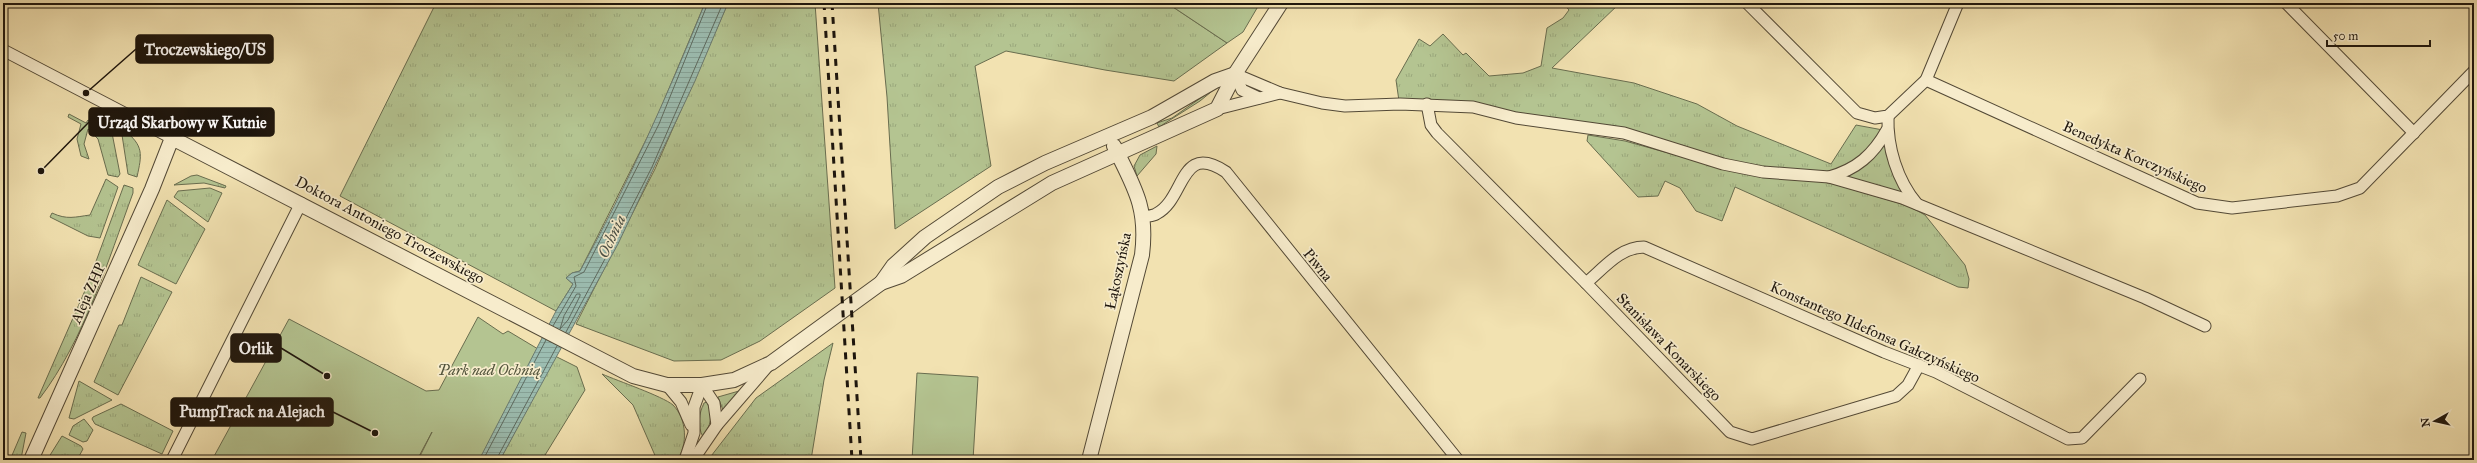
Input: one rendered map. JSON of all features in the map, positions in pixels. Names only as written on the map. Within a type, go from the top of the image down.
[{"type":"street","points":[[1217,109],[1234,74],[1281,3]]},
{"type":"street","points":[[1747,3],[1857,113],[1875,118],[1888,116],[1926,80],[1958,3]]},
{"type":"street","points":[[2286,3],[2414,133]]},
{"type":"street","name":"Doktora Antoniego Troczewskiego","points":[[3,50],[633,376],[667,385],[702,385],[734,380],[771,363],[881,283]]},
{"type":"street","name":"Benedykta Korczyńskiego","points":[[1926,80],[2198,203],[2232,208],[2338,196],[2360,188],[2474,71]]},
{"type":"street","points":[[1234,74],[1242,90],[1259,98]]},
{"type":"street","points":[[881,283],[893,266],[925,237],[998,187],[1045,163],[1152,117],[1214,81],[1234,74],[1280,93],[1345,106],[1427,104],[1472,107],[1516,118],[1624,133],[1723,164],[1763,172],[1829,177],[1902,198],[1921,208],[2145,298],[2205,326]]},
{"type":"street","points":[[881,283],[901,276],[1052,183],[1217,109],[1280,93]]},
{"type":"street","name":"Stanisława Konarskiego","points":[[1427,104],[1431,125],[1437,132],[1730,432],[1752,439],[1896,396],[1908,385],[1919,365]]},
{"type":"street","points":[[1888,116],[1887,130],[1897,173],[1909,194],[1921,208]]},
{"type":"street","points":[[1829,177],[1859,164],[1877,149],[1887,130]]},
{"type":"street","name":"Łąkoszyńska","points":[[1089,460],[1142,255],[1145,232],[1144,217],[1139,200],[1109,135]]},
{"type":"street","name":"Aleja ZHP","points":[[31,460],[130,237],[172,138]]},
{"type":"street","name":"Piwna","points":[[1144,217],[1156,214],[1170,202],[1192,166],[1199,163],[1212,163],[1226,172],[1458,460]]},
{"type":"street","points":[[172,460],[301,203]]},
{"type":"street","name":"Konstantego Ildefonsa Gałczyńskiego","points":[[1586,283],[1623,251],[1634,247],[1644,247],[1919,365],[2068,438],[2082,438],[2140,379]]},
{"type":"street","points":[[693,460],[718,425],[771,363]]},
{"type":"street","points":[[667,385],[681,402],[694,433]]},
{"type":"street","points":[[702,385],[714,403],[718,425]]},
{"type":"street","points":[[685,460],[694,433],[694,407],[702,385]]},
{"type":"green space","points":[[436,3],[705,3],[655,122],[580,271],[572,273],[566,278],[573,284],[556,311],[340,196]]},
{"type":"green space","points":[[728,3],[815,3],[835,288],[760,341],[721,360],[674,361],[576,324],[655,169]]},
{"type":"green space","points":[[878,3],[1167,3],[1227,43],[1174,81],[1105,70],[1006,51],[975,66],[991,166],[895,229],[887,97]]},
{"type":"green space","points":[[1167,3],[1260,3],[1243,32],[1227,43]]},
{"type":"green space","points":[[1563,3],[1620,3],[1552,68],[1634,83],[1697,104],[1737,126],[1831,164],[1856,125],[1883,130],[1906,197],[1758,169],[1627,132],[1399,101],[1396,80],[1419,39],[1430,46],[1443,34],[1463,55],[1466,53],[1489,76],[1523,73],[1541,66],[1547,28],[1563,18],[1569,10]]},
{"type":"green space","points":[[1222,83],[1200,101],[1159,127],[1157,123],[1172,118]]},
{"type":"green space","points":[[69,114],[86,123],[88,120],[112,133],[120,174],[118,177],[108,175],[98,139],[88,129],[84,144],[89,159],[81,156],[77,139],[81,124],[68,117]]},
{"type":"green space","points":[[124,130],[135,141],[140,151],[140,162],[137,177],[128,174],[122,135]]},
{"type":"green space","points":[[1588,135],[1625,141],[1708,164],[1827,182],[1909,206],[1925,215],[1965,265],[1969,279],[1968,288],[1958,287],[1735,187],[1722,221],[1696,211],[1680,188],[1665,181],[1658,196],[1638,197],[1587,141]]},
{"type":"green space","points":[[1157,146],[1156,154],[1137,176],[1134,166],[1140,155]]},
{"type":"green space","points":[[197,175],[226,186],[225,188],[204,183],[174,185],[191,176]]},
{"type":"green space","points":[[106,179],[118,187],[100,238],[88,236],[50,217],[52,213],[67,217],[90,215]]},
{"type":"green space","points":[[124,185],[133,188],[133,193],[94,299],[70,351],[56,375],[40,398],[38,398],[87,286]]},
{"type":"green space","points":[[210,188],[222,193],[208,222],[174,197],[178,191]]},
{"type":"green space","points":[[167,200],[205,229],[176,284],[138,265]]},
{"type":"green space","points":[[141,277],[172,292],[118,395],[94,382],[119,325],[122,325]]},
{"type":"green space","name":"Park nad Ochnią","points":[[478,317],[503,334],[508,331],[538,349],[480,460],[418,460],[432,432],[417,460],[212,460],[289,319],[426,391],[439,390]]},
{"type":"green space","points":[[833,343],[824,380],[811,460],[708,460],[756,398]]},
{"type":"green space","points":[[555,356],[577,367],[585,390],[542,460],[500,460]]},
{"type":"green space","points":[[917,373],[978,377],[973,460],[912,460]]},
{"type":"green space","points":[[602,374],[650,393],[673,405],[681,417],[684,432],[683,447],[677,460],[657,460],[633,405]]},
{"type":"green space","points":[[79,381],[112,400],[74,419],[69,418]]},
{"type":"green space","points":[[739,391],[723,410],[718,397]]},
{"type":"green space","points":[[707,402],[710,412],[710,420],[703,437],[699,420],[702,407],[704,403]]},
{"type":"green space","points":[[121,404],[173,431],[162,454],[95,424],[92,419],[93,417]]},
{"type":"green space","points":[[84,419],[93,430],[87,441],[83,442],[69,435],[73,426]]},
{"type":"green space","points":[[22,432],[26,433],[21,459],[10,460]]},
{"type":"green space","points":[[62,436],[81,446],[83,449],[77,460],[47,460]]},
{"type":"water","name":"Ochnia","points":[[705,3],[728,3],[695,81],[618,244],[500,460],[479,460],[556,311],[573,284],[566,278],[572,273],[580,271],[615,205],[662,105]]},
{"type":"railway","points":[[824,3],[852,460]]},
{"type":"railway","points":[[832,3],[861,460]]},
{"type":"place","name":"Troczewskiego/US","points":[[86,93]]},
{"type":"place","name":"Urząd Skarbowy w Kutnie","points":[[41,171]]},
{"type":"place","name":"Orlik","points":[[327,376]]},
{"type":"place","name":"PumpTrack na Alejach","points":[[375,433]]}]
